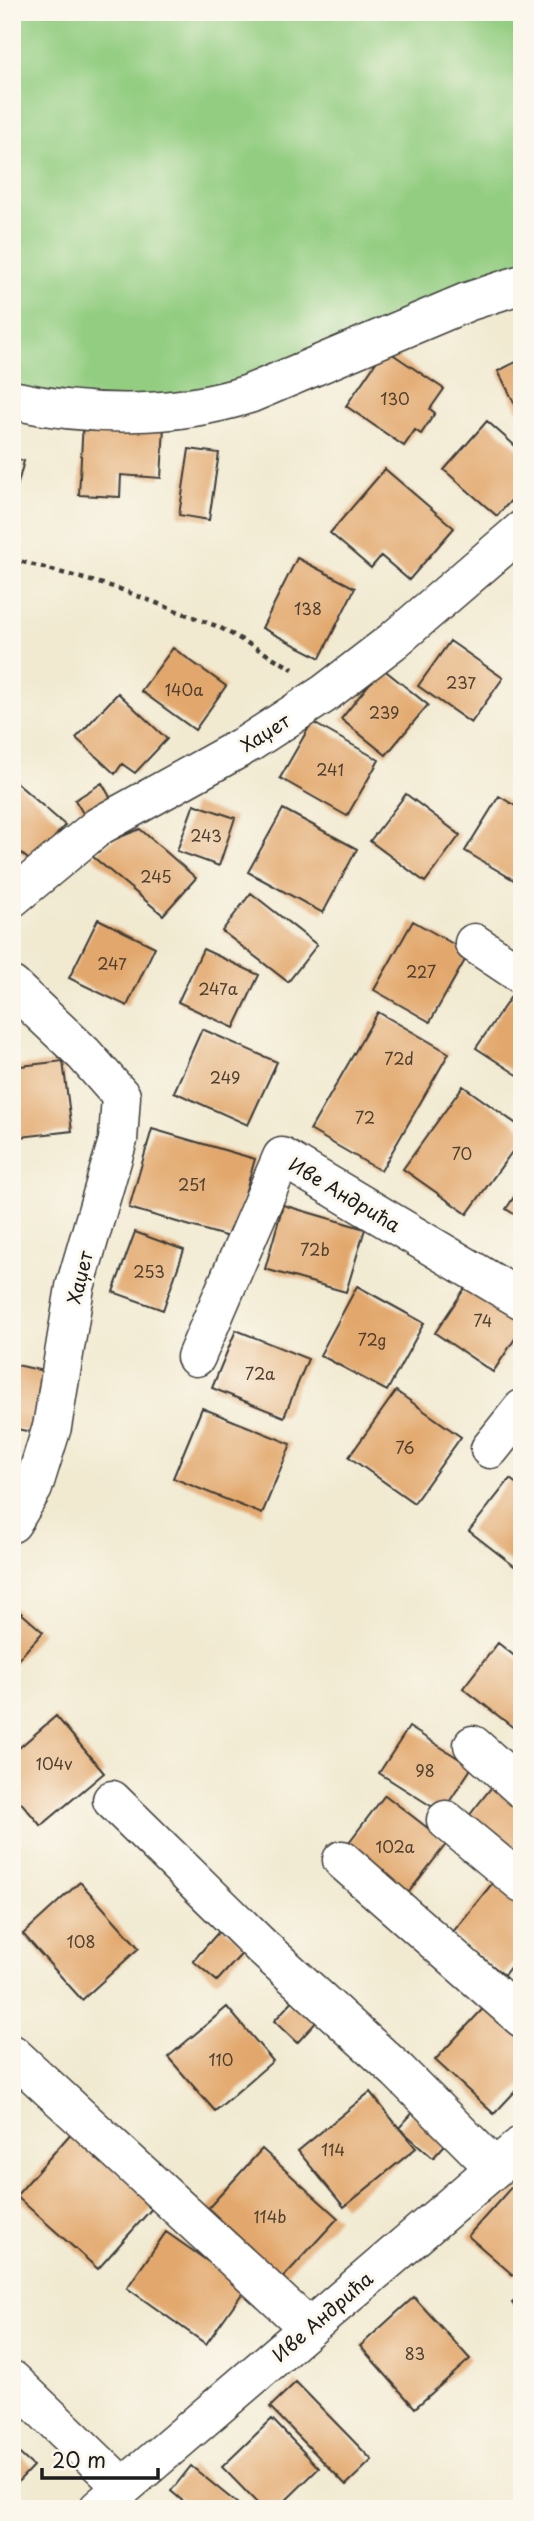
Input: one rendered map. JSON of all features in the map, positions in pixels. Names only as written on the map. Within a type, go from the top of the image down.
[{"type":"street","points":[[12,400],[52,409],[95,412],[135,412],[220,403],[249,394],[467,302],[522,284]]},
{"type":"street","name":"Хаџет","points":[[12,898],[99,826],[249,743],[324,694],[516,545]]},
{"type":"street","points":[[474,943],[522,975]]},
{"type":"street","name":"Хаџет","points":[[12,986],[85,1054],[121,1096],[118,1140],[75,1287],[52,1427],[33,1488],[12,1524]]},
{"type":"street","name":"Иве Андрића","points":[[196,1356],[282,1157],[522,1300]]},
{"type":"street","points":[[490,1449],[522,1409]]},
{"type":"street","points":[[473,1745],[522,1788]]},
{"type":"street","points":[[113,1800],[262,1947],[398,2071],[508,2157]]},
{"type":"street","points":[[446,1820],[522,1883]]},
{"type":"street","points":[[342,1860],[522,2018]]},
{"type":"street","points":[[12,2054],[309,2328]]},
{"type":"street","name":"Иве Андрића","points":[[12,2380],[111,2498],[508,2157]]},
{"type":"path","points":[[12,559],[117,589],[219,627],[290,666],[324,694]]},
{"type":"green space","points":[[12,12],[522,12],[522,284],[220,403],[12,400]]},
{"type":"building","points":[[385,349],[444,389],[430,409],[435,413],[421,434],[415,430],[404,446],[346,406]]},
{"type":"building","points":[[522,359],[522,418],[498,371]]},
{"type":"building","points":[[487,421],[522,452],[522,488],[497,516],[444,470]]},
{"type":"building","points":[[83,422],[164,426],[161,478],[121,475],[120,497],[79,495]]},
{"type":"building","points":[[189,449],[219,453],[209,520],[179,515]]},
{"type":"building","points":[[12,458],[24,461],[13,502],[12,502]]},
{"type":"building","points":[[385,469],[454,528],[409,580],[381,556],[371,568],[330,533]]},
{"type":"building","points":[[297,558],[355,588],[320,658],[262,628]]},
{"type":"building","points":[[450,641],[503,678],[471,723],[418,686]]},
{"type":"building","points":[[173,648],[226,686],[195,730],[141,691]]},
{"type":"building","points":[[382,668],[428,705],[386,755],[341,719]]},
{"type":"building","points":[[118,693],[167,739],[135,773],[122,764],[115,774],[76,738]]},
{"type":"building","points":[[312,722],[379,760],[347,816],[280,778]]},
{"type":"building","points":[[12,779],[65,825],[33,863],[17,850],[12,856]]},
{"type":"building","points":[[102,783],[114,804],[87,820],[75,800]]},
{"type":"building","points":[[406,794],[460,835],[425,882],[370,841]]},
{"type":"building","points":[[499,796],[522,810],[522,885],[465,851]]},
{"type":"building","points":[[194,804],[235,818],[219,866],[177,851]]},
{"type":"building","points":[[283,809],[357,849],[323,913],[248,872]]},
{"type":"building","points":[[140,829],[196,878],[163,915],[92,856],[113,840]]},
{"type":"building","points":[[251,893],[317,945],[288,982],[222,931]]},
{"type":"building","points":[[98,919],[155,947],[127,1006],[69,978]]},
{"type":"building","points":[[413,921],[469,953],[430,1022],[374,990]]},
{"type":"building","points":[[203,949],[259,975],[234,1028],[178,1002]]},
{"type":"building","points":[[514,992],[522,997],[522,1078],[476,1048]]},
{"type":"building","points":[[378,1012],[449,1053],[381,1171],[310,1130]]},
{"type":"building","points":[[202,1029],[277,1062],[248,1125],[174,1092]]},
{"type":"building","points":[[63,1061],[72,1131],[12,1138],[12,1067]]},
{"type":"building","points":[[463,1086],[522,1128],[522,1138],[467,1214],[403,1169]]},
{"type":"building","points":[[152,1129],[255,1159],[232,1238],[129,1208]]},
{"type":"building","points":[[12,1174],[15,1174],[15,1212],[12,1212]]},
{"type":"building","points":[[522,1185],[522,1219],[506,1209]]},
{"type":"building","points":[[283,1205],[365,1229],[346,1292],[265,1269]]},
{"type":"building","points":[[135,1232],[184,1250],[163,1310],[113,1292]]},
{"type":"building","points":[[471,1279],[522,1312],[522,1328],[493,1372],[435,1333]]},
{"type":"building","points":[[357,1286],[424,1323],[387,1391],[320,1355]]},
{"type":"building","points":[[236,1330],[308,1359],[284,1417],[212,1388]]},
{"type":"building","points":[[12,1364],[53,1373],[41,1434],[12,1428]]},
{"type":"building","points":[[396,1391],[461,1437],[414,1503],[349,1457]]},
{"type":"building","points":[[202,1408],[291,1444],[262,1514],[173,1478]]},
{"type":"building","points":[[510,1479],[522,1488],[522,1572],[469,1531]]},
{"type":"building","points":[[12,1605],[43,1632],[12,1666]]},
{"type":"building","points":[[498,1643],[522,1662],[522,1721],[515,1729],[463,1688]]},
{"type":"building","points":[[56,1716],[104,1773],[41,1826],[12,1792],[12,1754]]},
{"type":"building","points":[[409,1727],[472,1767],[442,1813],[379,1773]]},
{"type":"building","points":[[499,1778],[522,1796],[522,1873],[461,1826]]},
{"type":"building","points":[[385,1795],[447,1843],[405,1897],[343,1850]]},
{"type":"building","points":[[495,1880],[522,1901],[522,1952],[504,1975],[452,1933]]},
{"type":"building","points":[[80,1882],[139,1948],[82,2000],[23,1934]]},
{"type":"building","points":[[223,1927],[247,1948],[217,1981],[193,1961]]},
{"type":"building","points":[[297,1996],[320,2018],[297,2043],[274,2021]]},
{"type":"building","points":[[493,1998],[522,2024],[522,2084],[494,2114],[435,2060]]},
{"type":"building","points":[[227,2007],[273,2061],[215,2111],[168,2057]]},
{"type":"building","points":[[370,2092],[416,2148],[344,2207],[298,2151]]},
{"type":"building","points":[[418,2107],[452,2137],[433,2158],[399,2128]]},
{"type":"building","points":[[73,2131],[155,2205],[98,2269],[16,2196]]},
{"type":"building","points":[[262,2149],[338,2218],[278,2283],[202,2215]]},
{"type":"building","points":[[514,2184],[522,2190],[522,2268],[514,2276],[468,2236]]},
{"type":"building","points":[[166,2232],[246,2288],[206,2344],[127,2288]]},
{"type":"building","points":[[522,2294],[522,2315],[512,2303]]},
{"type":"building","points":[[414,2297],[470,2359],[415,2408],[360,2346]]},
{"type":"building","points":[[296,2382],[372,2460],[346,2485],[270,2407]]},
{"type":"building","points":[[272,2419],[319,2468],[277,2509],[263,2509],[222,2467]]},
{"type":"building","points":[[12,2447],[33,2466],[12,2488]]},
{"type":"building","points":[[191,2466],[244,2509],[192,2509],[171,2491]]}]
